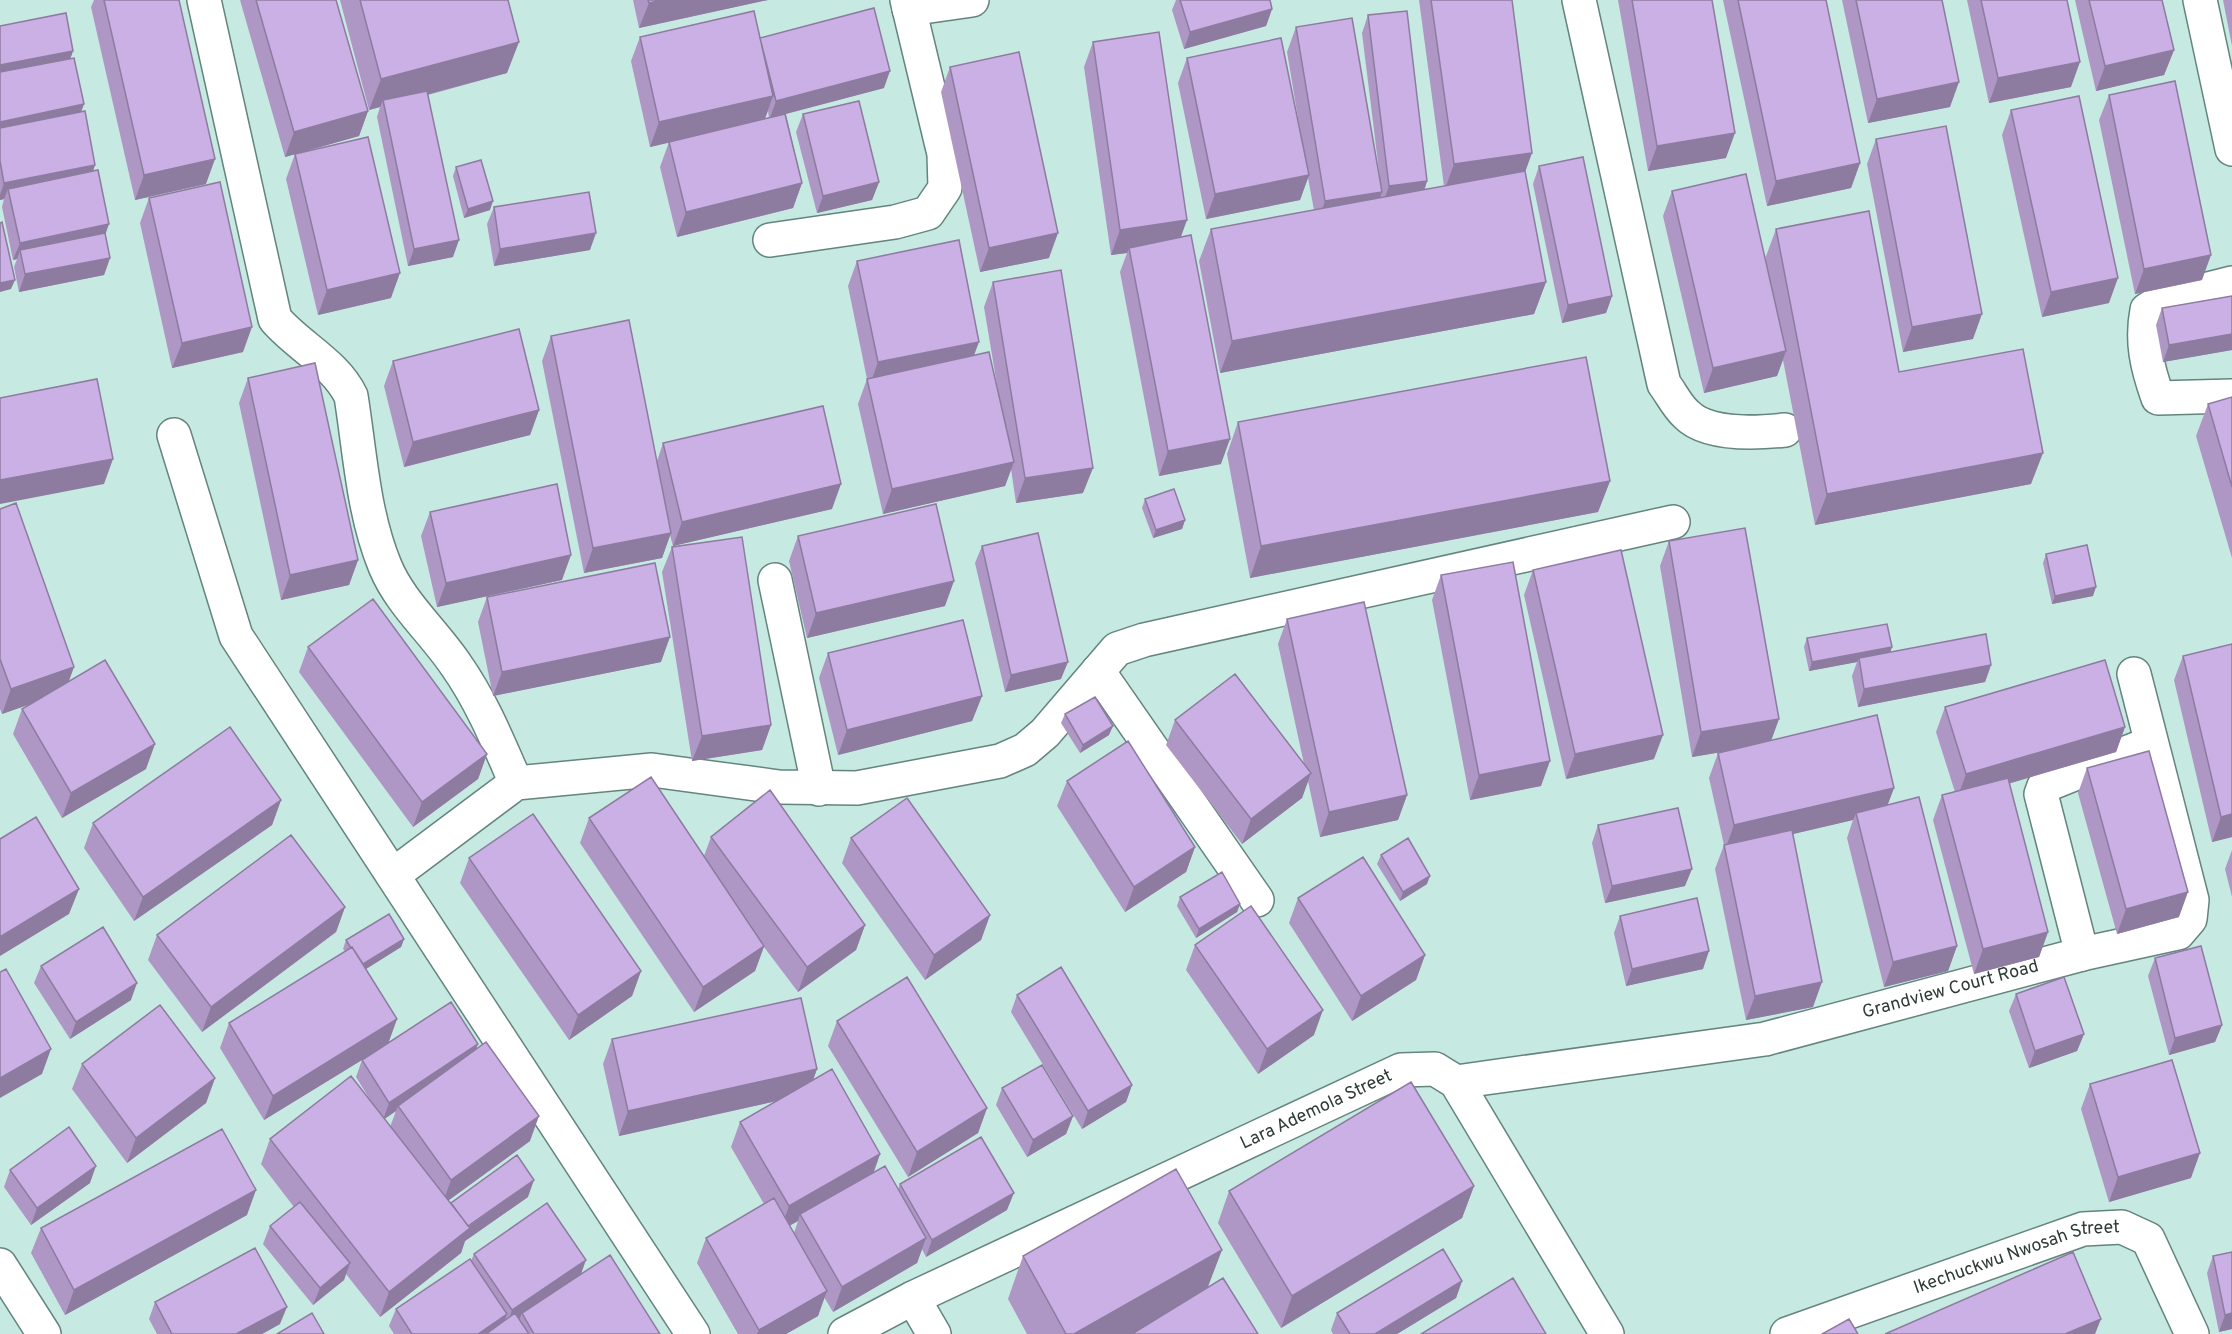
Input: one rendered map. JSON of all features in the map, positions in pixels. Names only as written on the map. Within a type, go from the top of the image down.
[{"type":"street","points":[[204,0],[275,319],[291,338],[322,360],[344,382],[351,396],[371,524],[384,565],[394,584],[455,664],[482,705],[516,783]]},
{"type":"street","points":[[770,240],[895,222],[928,213],[945,189],[944,154],[908,4],[972,0]]},
{"type":"street","points":[[1579,0],[1664,384],[1687,416],[1712,427],[1748,433],[1785,430]]},
{"type":"street","points":[[2200,0],[2232,149]]},
{"type":"street","points":[[2232,283],[2161,301],[2147,310],[2143,331],[2145,354],[2158,398],[2232,396]]},
{"type":"street","points":[[174,435],[236,636],[693,1334]]},
{"type":"street","points":[[393,875],[516,783],[652,770],[779,787],[857,788],[1000,761],[1025,750],[1045,733],[1118,649],[1144,639],[1673,522]]},
{"type":"street","points":[[776,579],[819,789]]},
{"type":"street","points":[[1098,671],[1257,900]]},
{"type":"street","name":"Grandview Court Road","points":[[1456,1082],[1765,1039],[2082,954],[2178,933],[2190,919],[2192,900],[2134,674]]},
{"type":"street","points":[[2082,954],[2041,794],[2044,786],[2151,743]]},
{"type":"street","name":"Lara Ademola Street","points":[[845,1334],[913,1298],[1401,1070],[1435,1069],[1456,1082]]},
{"type":"street","points":[[1456,1082],[1607,1334]]},
{"type":"street","name":"Ikechuckwu Nwosah Street","points":[[1787,1334],[2083,1228],[2122,1227],[2148,1239],[2192,1334]]},
{"type":"street","points":[[0,1265],[44,1334]]},
{"type":"street","points":[[913,1298],[934,1334]]},
{"type":"building","points":[[104,0],[179,0],[215,159],[144,175]]},
{"type":"building","points":[[256,0],[336,0],[368,111],[294,132]]},
{"type":"building","points":[[360,0],[508,0],[519,42],[381,79]]},
{"type":"building","points":[[1180,0],[1270,0],[1272,9],[1190,32]]},
{"type":"building","points":[[1431,0],[1512,0],[1532,153],[1454,164]]},
{"type":"building","points":[[1632,0],[1712,0],[1735,133],[1657,146]]},
{"type":"building","points":[[1738,0],[1826,0],[1860,163],[1776,181]]},
{"type":"building","points":[[1856,0],[1942,0],[1959,82],[1877,99]]},
{"type":"building","points":[[1981,0],[2067,0],[2080,62],[1998,78]]},
{"type":"building","points":[[2089,0],[2162,0],[2174,50],[2105,66]]},
{"type":"building","points":[[874,8],[890,71],[776,101],[760,38]]},
{"type":"building","points":[[754,11],[773,96],[659,122],[640,37]]},
{"type":"building","points":[[1407,11],[1427,181],[1389,186],[1368,15]]},
{"type":"building","points":[[66,13],[73,51],[0,65],[0,26]]},
{"type":"building","points":[[1352,18],[1382,192],[1325,201],[1296,27]]},
{"type":"building","points":[[1159,32],[1187,220],[1120,230],[1093,42]]},
{"type":"building","points":[[1281,38],[1309,175],[1215,194],[1187,58]]},
{"type":"building","points":[[1019,52],[1058,233],[989,248],[950,67]]},
{"type":"building","points":[[74,58],[84,104],[0,122],[0,72]]},
{"type":"building","points":[[2175,81],[2211,255],[2144,269],[2109,95]]},
{"type":"building","points":[[427,91],[459,240],[414,249],[383,100]]},
{"type":"building","points":[[2079,96],[2118,278],[2051,292],[2011,110]]},
{"type":"building","points":[[859,101],[879,182],[823,196],[803,114]]},
{"type":"building","points":[[85,111],[95,165],[4,183],[0,161],[0,128]]},
{"type":"building","points":[[785,114],[802,183],[686,212],[669,142]]},
{"type":"building","points":[[1946,126],[1982,314],[1912,327],[1876,139]]},
{"type":"building","points":[[368,137],[400,273],[327,290],[295,154]]},
{"type":"building","points":[[1583,157],[1612,296],[1568,305],[1539,166]]},
{"type":"building","points":[[481,160],[493,201],[468,209],[456,167]]},
{"type":"building","points":[[98,170],[109,224],[20,243],[8,189]]},
{"type":"building","points":[[1525,171],[1546,282],[1232,341],[1211,229]]},
{"type":"building","points":[[1746,174],[1786,351],[1713,368],[1672,191]]},
{"type":"building","points":[[220,182],[252,327],[182,343],[149,198]]},
{"type":"building","points":[[589,192],[596,233],[500,249],[494,207]]},
{"type":"building","points":[[1869,211],[1899,372],[2023,349],[2043,453],[1827,494],[1776,229]]},
{"type":"building","points":[[2,222],[15,280],[0,283],[0,223]]},
{"type":"building","points":[[105,233],[110,258],[25,274],[20,250]]},
{"type":"building","points":[[1191,235],[1230,439],[1168,451],[1129,248]]},
{"type":"building","points":[[959,240],[979,342],[878,362],[857,261]]},
{"type":"building","points":[[1061,270],[1093,468],[1025,478],[993,282]]},
{"type":"building","points":[[2232,296],[2232,334],[2169,345],[2162,308]]},
{"type":"building","points":[[629,320],[671,533],[593,548],[551,336]]},
{"type":"building","points":[[519,329],[539,410],[413,442],[393,361]]},
{"type":"building","points":[[989,352],[1014,462],[892,489],[867,379]]},
{"type":"building","points":[[1586,357],[1610,481],[1261,546],[1238,422]]},
{"type":"building","points":[[315,363],[358,560],[290,575],[248,378]]},
{"type":"building","points":[[97,379],[113,459],[0,480],[0,398]]},
{"type":"building","points":[[2232,397],[2232,487],[2208,404]]},
{"type":"building","points":[[823,406],[841,484],[682,522],[663,443]]},
{"type":"building","points":[[557,484],[571,555],[446,583],[430,512]]},
{"type":"building","points":[[1174,489],[1185,520],[1156,530],[1145,499]]},
{"type":"building","points":[[16,503],[74,667],[11,689],[0,659],[0,509]]},
{"type":"building","points":[[936,504],[954,581],[816,613],[798,536]]},
{"type":"building","points":[[1745,528],[1779,719],[1701,732],[1669,541]]},
{"type":"building","points":[[1038,533],[1068,662],[1011,675],[982,546]]},
{"type":"building","points":[[742,537],[771,725],[702,736],[672,547]]},
{"type":"building","points":[[2087,545],[2096,587],[2055,596],[2046,554]]},
{"type":"building","points":[[1621,550],[1663,735],[1575,754],[1533,570]]},
{"type":"building","points":[[1513,562],[1550,761],[1479,775],[1441,575]]},
{"type":"building","points":[[655,563],[670,637],[502,672],[487,597]]},
{"type":"building","points":[[373,599],[487,754],[422,802],[308,647]]},
{"type":"building","points":[[1364,602],[1407,795],[1329,812],[1287,619]]},
{"type":"building","points":[[963,620],[982,696],[847,730],[828,653]]},
{"type":"building","points":[[1887,624],[1892,647],[1812,662],[1807,638]]},
{"type":"building","points":[[1986,634],[1991,665],[1864,689],[1859,658]]},
{"type":"building","points":[[2232,644],[2232,814],[2221,817],[2183,656]]},
{"type":"building","points":[[105,660],[155,744],[71,793],[22,709]]},
{"type":"building","points":[[2105,660],[2125,727],[1966,774],[1945,707]]},
{"type":"building","points":[[1235,674],[1311,773],[1251,819],[1175,720]]},
{"type":"building","points":[[1095,697],[1113,726],[1083,745],[1065,714]]},
{"type":"building","points":[[1877,715],[1894,788],[1734,825],[1718,753]]},
{"type":"building","points":[[230,727],[281,800],[143,897],[93,823]]},
{"type":"building","points":[[1128,741],[1195,847],[1134,887],[1067,781]]},
{"type":"building","points":[[2149,751],[2188,892],[2126,909],[2087,768]]},
{"type":"building","points":[[651,777],[764,946],[703,987],[589,818]]},
{"type":"building","points":[[2008,778],[2048,932],[1983,949],[1942,795]]},
{"type":"building","points":[[770,790],[865,925],[807,967],[711,837]]},
{"type":"building","points":[[1919,797],[1957,946],[1893,962],[1856,813]]},
{"type":"building","points":[[907,798],[990,915],[934,955],[851,838]]},
{"type":"building","points":[[1678,808],[1692,869],[1612,886],[1598,825]]},
{"type":"building","points":[[533,814],[641,971],[578,1015],[469,858]]},
{"type":"building","points":[[36,817],[79,889],[0,937],[0,839]]},
{"type":"building","points":[[1792,830],[1822,982],[1755,996],[1724,845]]},
{"type":"building","points":[[291,835],[345,907],[211,1007],[157,935]]},
{"type":"building","points":[[1408,838],[1430,876],[1403,892],[1381,855]]},
{"type":"building","points":[[1363,857],[1425,955],[1361,996],[1298,898]]},
{"type":"building","points":[[1222,872],[1240,904],[1199,929],[1180,897]]},
{"type":"building","points":[[1697,898],[1709,951],[1632,969],[1620,916]]},
{"type":"building","points":[[1251,906],[1323,1010],[1267,1049],[1195,945]]},
{"type":"building","points":[[389,914],[404,939],[363,964],[346,940]]},
{"type":"building","points":[[103,927],[137,983],[76,1022],[41,966]]},
{"type":"building","points":[[2201,946],[2222,1025],[2175,1038],[2155,958]]},
{"type":"building","points":[[352,947],[397,1019],[273,1096],[229,1023]]},
{"type":"building","points":[[1061,967],[1132,1085],[1088,1111],[1017,995]]},
{"type":"building","points":[[6,969],[51,1049],[0,1078],[0,972]]},
{"type":"building","points":[[907,977],[987,1108],[917,1152],[837,1021]]},
{"type":"building","points":[[2064,977],[2084,1034],[2035,1051],[2016,994]]},
{"type":"building","points":[[801,998],[817,1069],[628,1111],[612,1039]]},
{"type":"building","points":[[451,1002],[478,1044],[389,1103],[362,1060]]},
{"type":"building","points":[[160,1005],[215,1078],[136,1138],[82,1064]]},
{"type":"building","points":[[486,1042],[539,1116],[451,1180],[398,1106]]},
{"type":"building","points":[[2172,1060],[2200,1153],[2118,1177],[2090,1084]]},
{"type":"building","points":[[1042,1065],[1073,1116],[1033,1140],[1002,1088]]},
{"type":"building","points":[[832,1069],[880,1154],[789,1206],[740,1122]]},
{"type":"building","points":[[351,1076],[470,1228],[389,1292],[270,1139]]},
{"type":"building","points":[[1411,1082],[1474,1186],[1292,1296],[1229,1191]]},
{"type":"building","points":[[69,1127],[96,1166],[37,1208],[10,1170]]},
{"type":"building","points":[[222,1129],[256,1190],[74,1290],[41,1228]]},
{"type":"building","points":[[981,1137],[1014,1193],[932,1240],[900,1184]]},
{"type":"building","points":[[517,1155],[534,1180],[468,1226],[451,1203]]},
{"type":"building","points":[[885,1166],[926,1238],[842,1287],[800,1214]]},
{"type":"building","points":[[1176,1169],[1222,1250],[1074,1334],[1066,1334],[1023,1256]]},
{"type":"building","points":[[774,1198],[827,1291],[759,1330],[706,1238]]},
{"type":"building","points":[[300,1202],[350,1263],[320,1288],[270,1226]]},
{"type":"building","points":[[547,1203],[586,1260],[512,1310],[474,1254]]},
{"type":"building","points":[[255,1248],[287,1307],[236,1334],[172,1334],[155,1302]]},
{"type":"building","points":[[1443,1249],[1462,1281],[1375,1334],[1350,1334],[1337,1313]]},
{"type":"building","points":[[2073,1252],[2101,1319],[2065,1334],[1885,1334]]},
{"type":"building","points":[[2232,1252],[2232,1313],[2225,1315],[2213,1256]]},
{"type":"building","points":[[610,1255],[660,1334],[534,1334],[522,1313]]},
{"type":"building","points":[[470,1259],[507,1314],[478,1334],[412,1334],[396,1309]]},
{"type":"building","points":[[1223,1278],[1258,1334],[1132,1334]]},
{"type":"building","points":[[1513,1278],[1546,1334],[1421,1334]]},
{"type":"building","points":[[312,1313],[324,1334],[277,1334]]},
{"type":"building","points":[[515,1313],[529,1334],[486,1334]]},
{"type":"building","points":[[1849,1319],[1858,1334],[1822,1334]]}]
